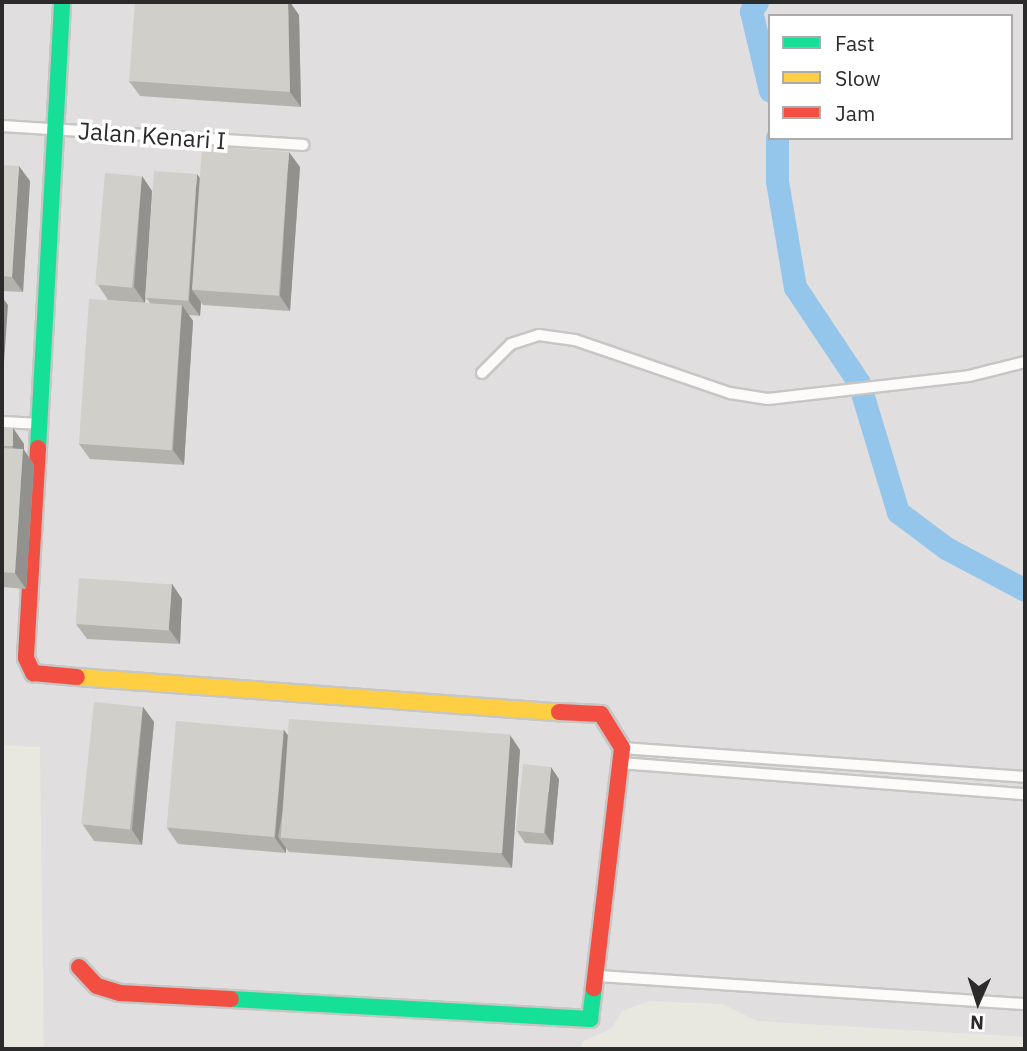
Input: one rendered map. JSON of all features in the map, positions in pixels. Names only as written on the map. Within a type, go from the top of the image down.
[{"type":"street","points":[[62,2],[52,130],[41,424],[26,658],[33,673],[315,699],[601,714],[621,756],[597,1008],[590,1018],[578,1021],[120,993],[97,986],[79,967]]},
{"type":"street","name":"Jalan Kenari I","points":[[2,127],[303,145]]},
{"type":"street","points":[[482,373],[511,344],[557,336],[730,393],[768,399],[878,387],[1025,362]]},
{"type":"street","points":[[2,422],[41,424]]},
{"type":"street","points":[[621,756],[1025,777]]},
{"type":"street","points":[[621,756],[1025,794]]},
{"type":"street","points":[[600,976],[1025,1004]]},
{"type":"shaded area","points":[[2,2],[1025,2],[1025,1037],[757,1021],[723,1004],[648,1001],[622,1011],[612,1028],[582,1042],[581,1049],[44,1049],[40,747],[2,745]]},
{"type":"building","points":[[135,2],[288,2],[290,92],[129,81]]},
{"type":"building","points":[[202,146],[289,152],[279,296],[192,290]]},
{"type":"building","points":[[2,165],[19,166],[12,277],[2,276]]},
{"type":"building","points":[[154,171],[197,174],[188,301],[145,298]]},
{"type":"building","points":[[105,173],[142,176],[132,288],[95,285]]},
{"type":"building","points":[[89,299],[182,305],[172,450],[79,444]]},
{"type":"building","points":[[2,428],[13,428],[13,446],[2,446]]},
{"type":"building","points":[[2,448],[23,449],[15,573],[2,572]]},
{"type":"building","points":[[79,578],[172,584],[169,630],[76,624]]},
{"type":"building","points":[[94,702],[143,707],[130,829],[81,824]]},
{"type":"building","points":[[289,719],[510,734],[502,853],[281,838]]},
{"type":"building","points":[[176,721],[284,730],[274,837],[167,828]]},
{"type":"building","points":[[523,764],[551,767],[544,834],[516,831]]},
{"type":"waterway","points":[[757,2],[751,11],[768,83]]},
{"type":"waterway","points":[[777,140],[777,181],[795,287],[859,383],[898,512],[946,548],[1025,590]]},
{"type":"traffic: fast","points":[[38,448],[62,2]]},
{"type":"traffic: fast","points":[[231,999],[590,1019],[594,988]]},
{"type":"traffic: slow","points":[[77,677],[559,712]]},
{"type":"traffic: jam","points":[[38,448],[26,658],[33,673],[77,677]]},
{"type":"traffic: jam","points":[[559,712],[601,714],[622,748],[594,988]]},
{"type":"traffic: jam","points":[[79,967],[97,986],[120,993],[231,999]]}]
